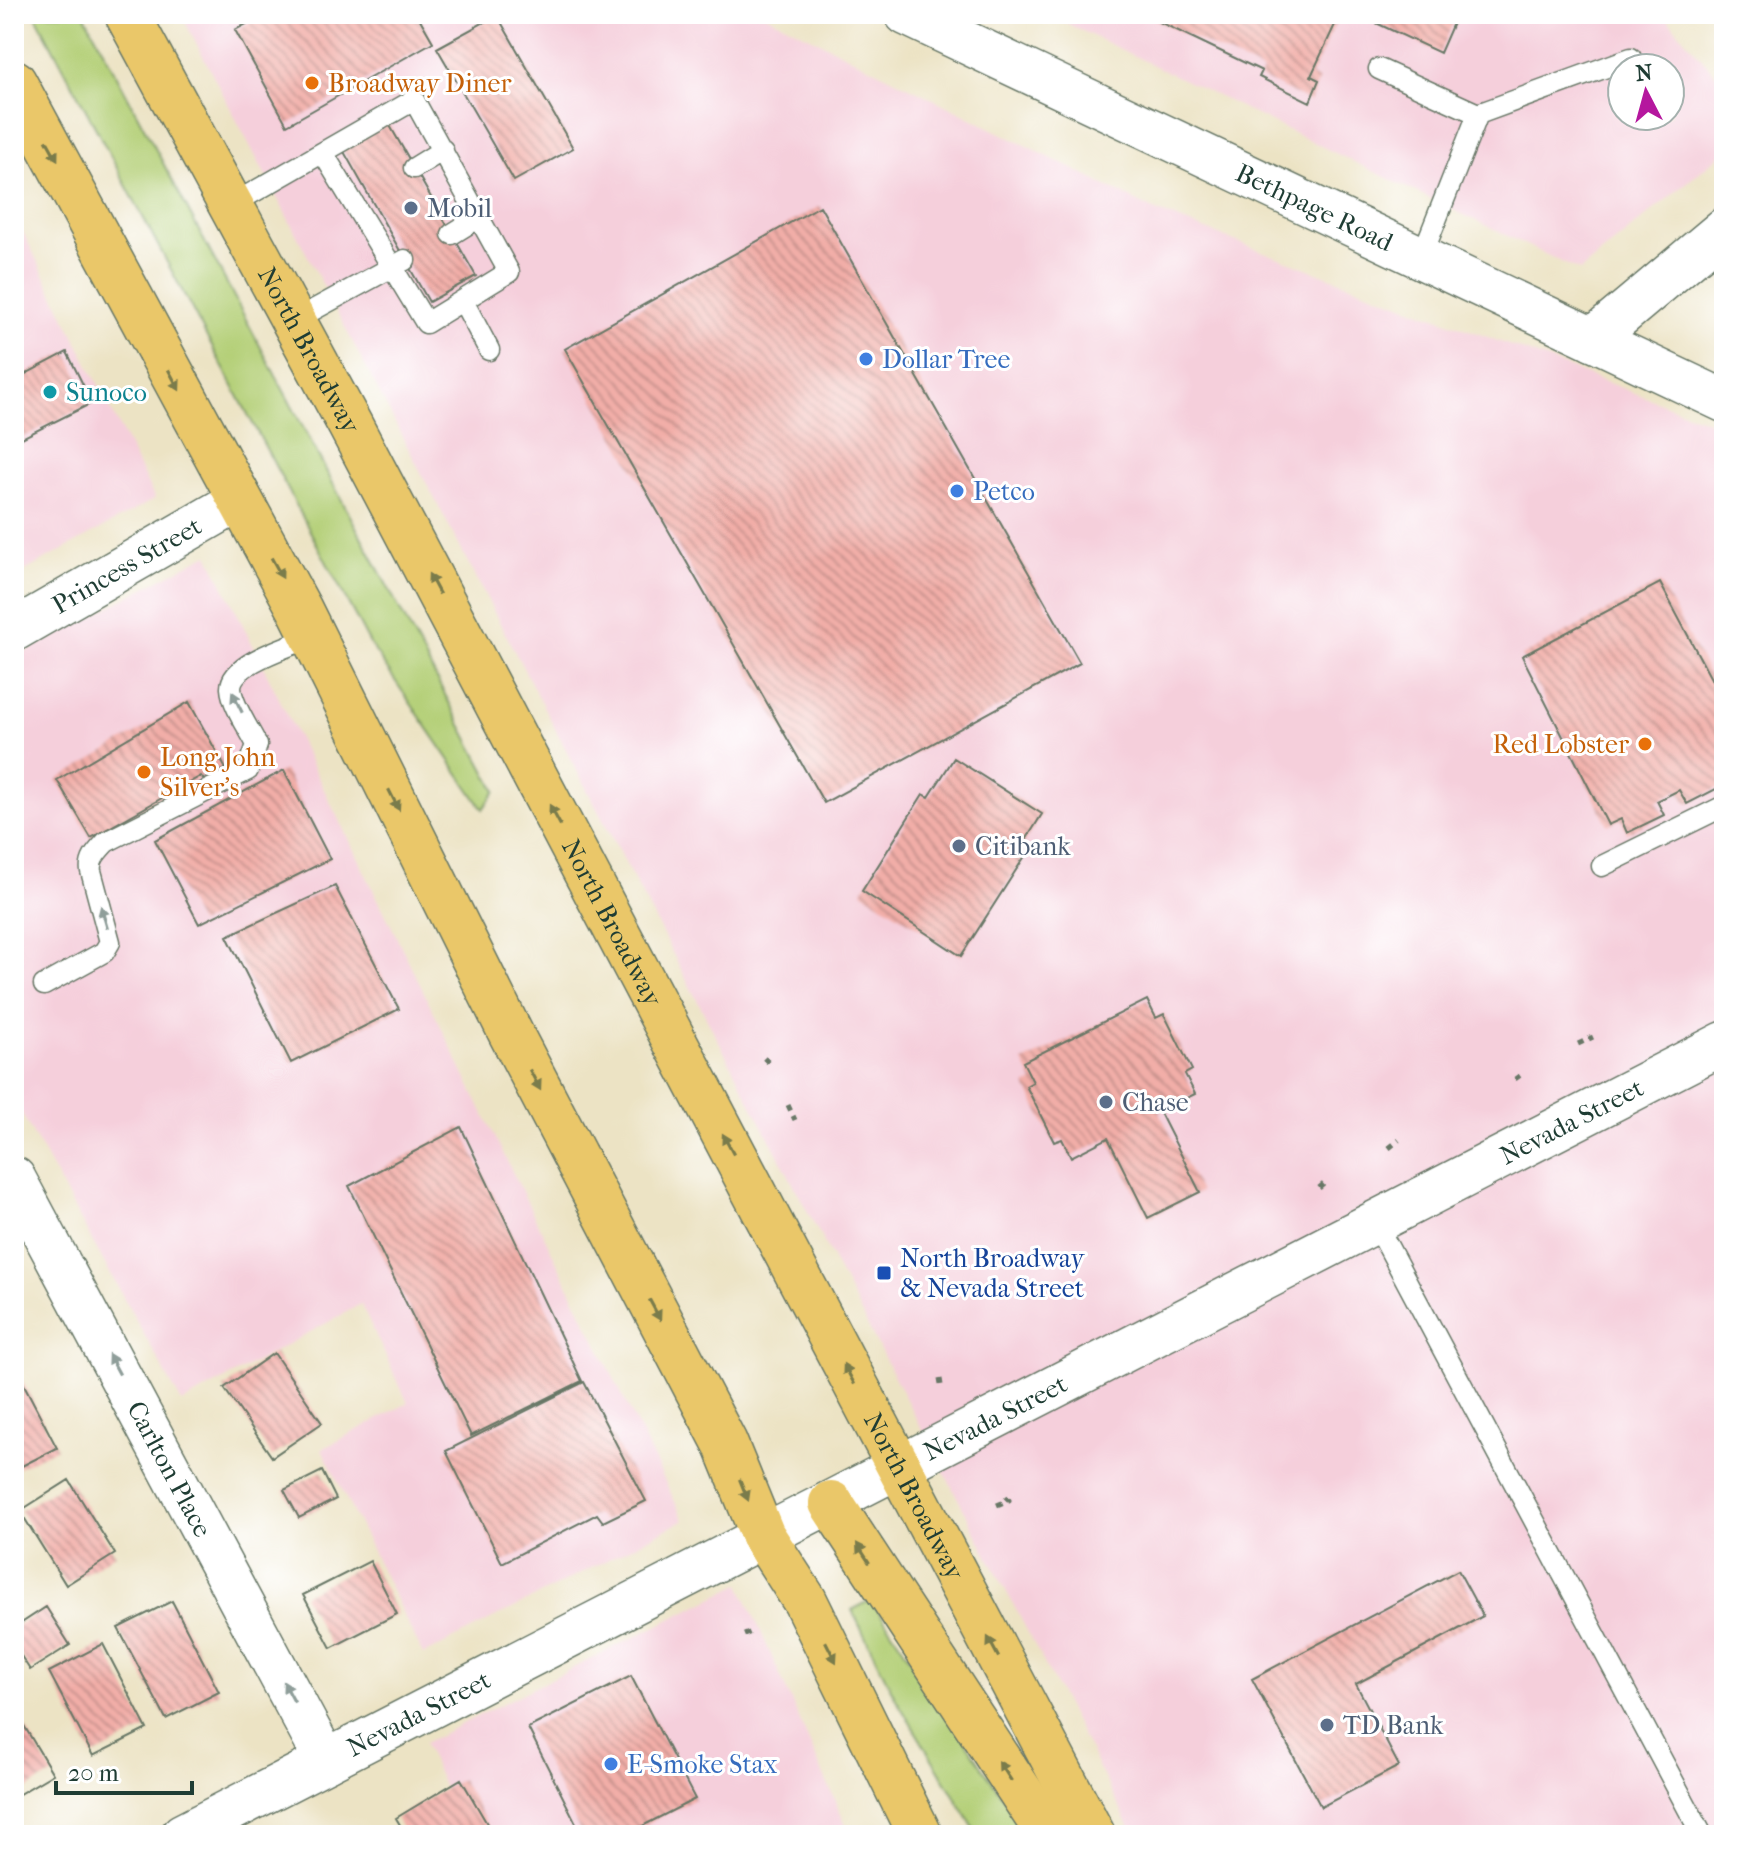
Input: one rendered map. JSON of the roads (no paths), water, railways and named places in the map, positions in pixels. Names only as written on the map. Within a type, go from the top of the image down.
[{"type":"main road","name":"North Broadway","points":[[127,14],[293,321],[1093,1835]]},
{"type":"main road","points":[[14,82],[312,637],[511,1034],[725,1443],[763,1536],[805,1601],[913,1830]]},
{"type":"main road","points":[[831,1503],[1049,1835]]},
{"type":"street","name":"Bethpage Road","points":[[906,14],[1724,401]]},
{"type":"street","points":[[1593,339],[1724,229]]},
{"type":"street","name":"Princess Street","points":[[14,630],[238,501]]},
{"type":"street","name":"Nevada Street","points":[[192,1833],[326,1761],[1724,1043]]},
{"type":"street","name":"Carlton Place","points":[[14,1178],[326,1761]]},
{"type":"lane","points":[[1379,69],[1478,114],[1606,67]]},
{"type":"lane","points":[[231,205],[414,100],[481,216],[509,272],[426,323],[399,264],[361,200],[323,153]]},
{"type":"lane","points":[[1421,258],[1478,114]]},
{"type":"lane","points":[[414,168],[443,150]]},
{"type":"lane","points":[[452,234],[481,216]]},
{"type":"lane","points":[[293,321],[399,264]]},
{"type":"lane","points":[[463,301],[489,350]]},
{"type":"lane","points":[[44,985],[104,952],[110,942],[91,871],[90,863],[97,852],[106,842],[248,770],[257,745],[231,690],[233,677],[248,664],[312,637]]},
{"type":"lane","points":[[1602,866],[1724,806]]},
{"type":"lane","points":[[1376,1224],[1702,1835]]},
{"type":"place","name":"Broadway Diner","points":[[312,83]]},
{"type":"place","name":"Mobil","points":[[411,208]]},
{"type":"place","name":"Dollar Tree","points":[[866,359]]},
{"type":"place","name":"Sunoco","points":[[50,392]]},
{"type":"place","name":"Petco","points":[[957,491]]},
{"type":"place","name":"Red Lobster","points":[[1645,744]]},
{"type":"place","name":"Long John Silver's","points":[[144,772]]},
{"type":"place","name":"Citibank","points":[[959,846]]},
{"type":"place","name":"Chase","points":[[1106,1102]]},
{"type":"place","name":"North Broadway & Nevada Street","points":[[884,1273]]},
{"type":"place","name":"TD Bank","points":[[1327,1725]]},
{"type":"place","name":"E-Smoke Stax","points":[[611,1764]]}]
